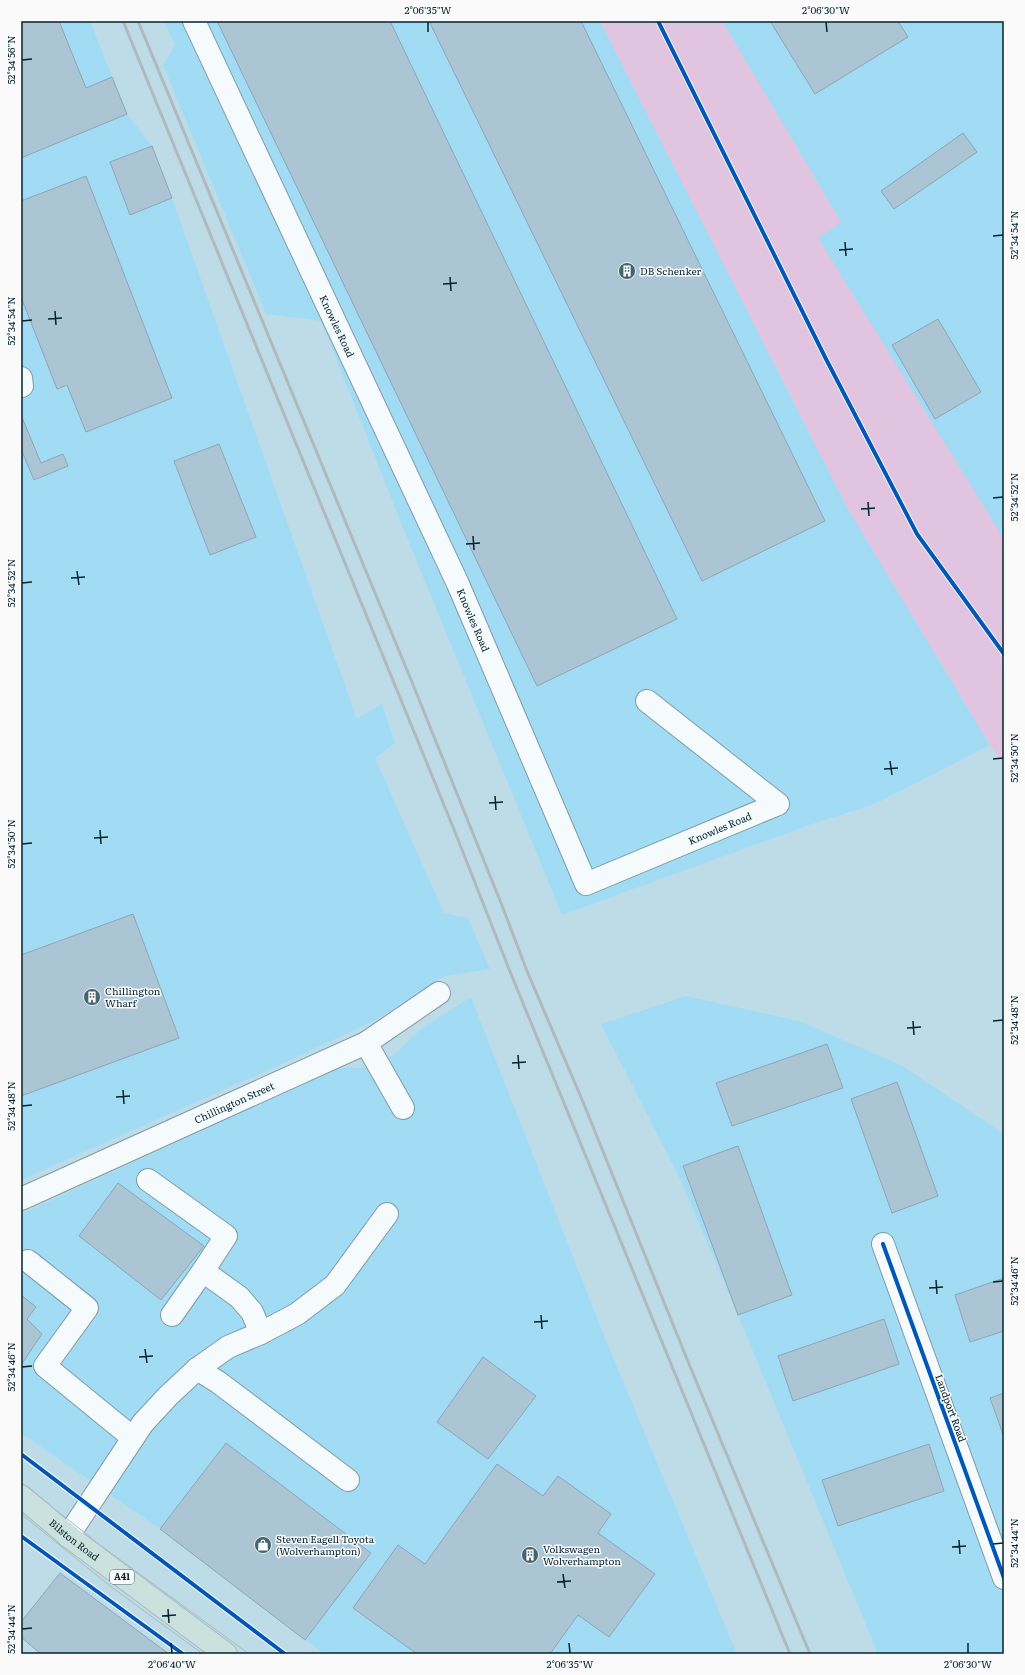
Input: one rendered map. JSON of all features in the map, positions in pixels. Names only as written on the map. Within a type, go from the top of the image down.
[{"type":"highway","name":"Bilston Road","points":[[21,1496],[68,1536],[226,1654]]},
{"type":"street","name":"Knowles Road","points":[[194,21],[458,584],[586,884],[778,804],[647,701]]},
{"type":"street","name":"Chillington Street","points":[[21,1199],[366,1043],[440,993]]},
{"type":"street","points":[[366,1043],[403,1108]]},
{"type":"street","points":[[148,1180],[226,1236],[172,1315]]},
{"type":"street","points":[[68,1536],[143,1423],[168,1396],[197,1369],[228,1347],[261,1333],[297,1314],[336,1285],[387,1214]]},
{"type":"street","name":"Landport Road","points":[[883,1244],[1004,1578]]},
{"type":"street","points":[[28,1261],[87,1308],[45,1366],[134,1438]]},
{"type":"street","points":[[203,1271],[239,1297],[252,1312],[261,1333]]},
{"type":"street","points":[[197,1369],[218,1382],[348,1480]]},
{"type":"shaded area","points":[[21,21],[90,21],[127,114],[152,146],[172,198],[357,719],[382,704],[395,743],[375,758],[444,913],[468,918],[490,969],[445,976],[376,1020],[273,1068],[21,1180]]},
{"type":"shaded area","points":[[164,21],[600,21],[848,509],[990,745],[875,804],[815,823],[562,915],[403,528],[321,321],[266,314],[163,65],[175,45]]},
{"type":"shaded area","points":[[600,21],[722,21],[841,222],[818,238],[1004,539],[1004,766],[848,509]]},
{"type":"shaded area","points":[[722,21],[1004,21],[1004,541],[818,238],[841,222]]},
{"type":"shaded area","points":[[686,996],[799,1021],[901,1065],[1004,1134],[1004,1654],[878,1654],[738,1315],[680,1179],[601,1024]]},
{"type":"shaded area","points":[[471,997],[607,1343],[737,1654],[324,1654],[160,1529],[21,1433],[21,1214],[339,1068],[361,1068],[395,1054],[421,1029]]},
{"type":"building","points":[[21,21],[59,21],[86,88],[112,77],[127,114],[21,158]]},
{"type":"building","points":[[217,21],[390,21],[677,619],[537,686]]},
{"type":"building","name":"DB Schenker","points":[[429,21],[581,21],[825,521],[702,581]]},
{"type":"building","points":[[770,21],[898,21],[908,37],[815,94]]},
{"type":"building","points":[[963,133],[977,152],[894,209],[881,191]]},
{"type":"building","points":[[152,146],[172,198],[130,215],[110,162]]},
{"type":"building","points":[[86,176],[172,398],[86,432],[67,385],[57,389],[21,297],[21,201]]},
{"type":"building","points":[[938,319],[981,392],[935,419],[892,345]]},
{"type":"building","points":[[21,415],[41,463],[63,454],[68,466],[34,480],[21,449]]},
{"type":"building","points":[[219,444],[256,537],[210,555],[174,461]]},
{"type":"building","name":"Chillington Wharf","points":[[133,914],[179,1038],[21,1096],[21,955]]},
{"type":"building","points":[[827,1044],[843,1088],[732,1126],[716,1083]]},
{"type":"building","points":[[897,1082],[938,1196],[892,1213],[851,1099]]},
{"type":"building","points":[[738,1146],[792,1295],[738,1315],[683,1166]]},
{"type":"building","points":[[118,1183],[204,1246],[161,1300],[79,1236]]},
{"type":"building","points":[[1004,1278],[1004,1331],[970,1342],[955,1295]]},
{"type":"building","points":[[21,1295],[36,1307],[27,1319],[42,1334],[21,1365]]},
{"type":"building","points":[[884,1319],[899,1364],[793,1401],[778,1356]]},
{"type":"building","points":[[483,1357],[536,1396],[488,1459],[437,1422]]},
{"type":"building","points":[[1004,1393],[1004,1437],[990,1398]]},
{"type":"building","points":[[226,1443],[371,1553],[305,1640],[160,1529]]},
{"type":"building","points":[[929,1444],[944,1491],[838,1526],[822,1480]]},
{"type":"building","name":"Volkswagen Wolverhampton","points":[[497,1464],[543,1496],[558,1476],[611,1514],[598,1533],[655,1574],[609,1637],[578,1615],[550,1654],[417,1654],[353,1608],[398,1545],[425,1564]]},
{"type":"building","points":[[60,1573],[169,1654],[41,1654],[21,1637],[21,1622]]},
{"type":"tram line","points":[[21,1482],[100,1545],[249,1654]]},
{"type":"tram line","points":[[21,1514],[110,1586],[203,1654]]},
{"type":"railway","points":[[123,21],[790,1654]]},
{"type":"railway","points":[[138,21],[414,687],[527,971],[583,1102],[689,1364],[810,1654]]},
{"type":"cycle path","points":[[658,21],[826,359],[917,534],[1004,654]]},
{"type":"cycle path","points":[[883,1244],[1004,1578]]},
{"type":"cycle path","points":[[21,1454],[285,1654]]},
{"type":"cycle path","points":[[21,1536],[183,1654]]},
{"type":"place","name":"DB Schenker","points":[[627,271]]},
{"type":"place","name":"Chillington Wharf","points":[[92,997]]},
{"type":"place","name":"Steven Eagell Toyota (Wolverhampton)","points":[[263,1545]]},
{"type":"place","name":"Volkswagen Wolverhampton","points":[[530,1555]]}]
